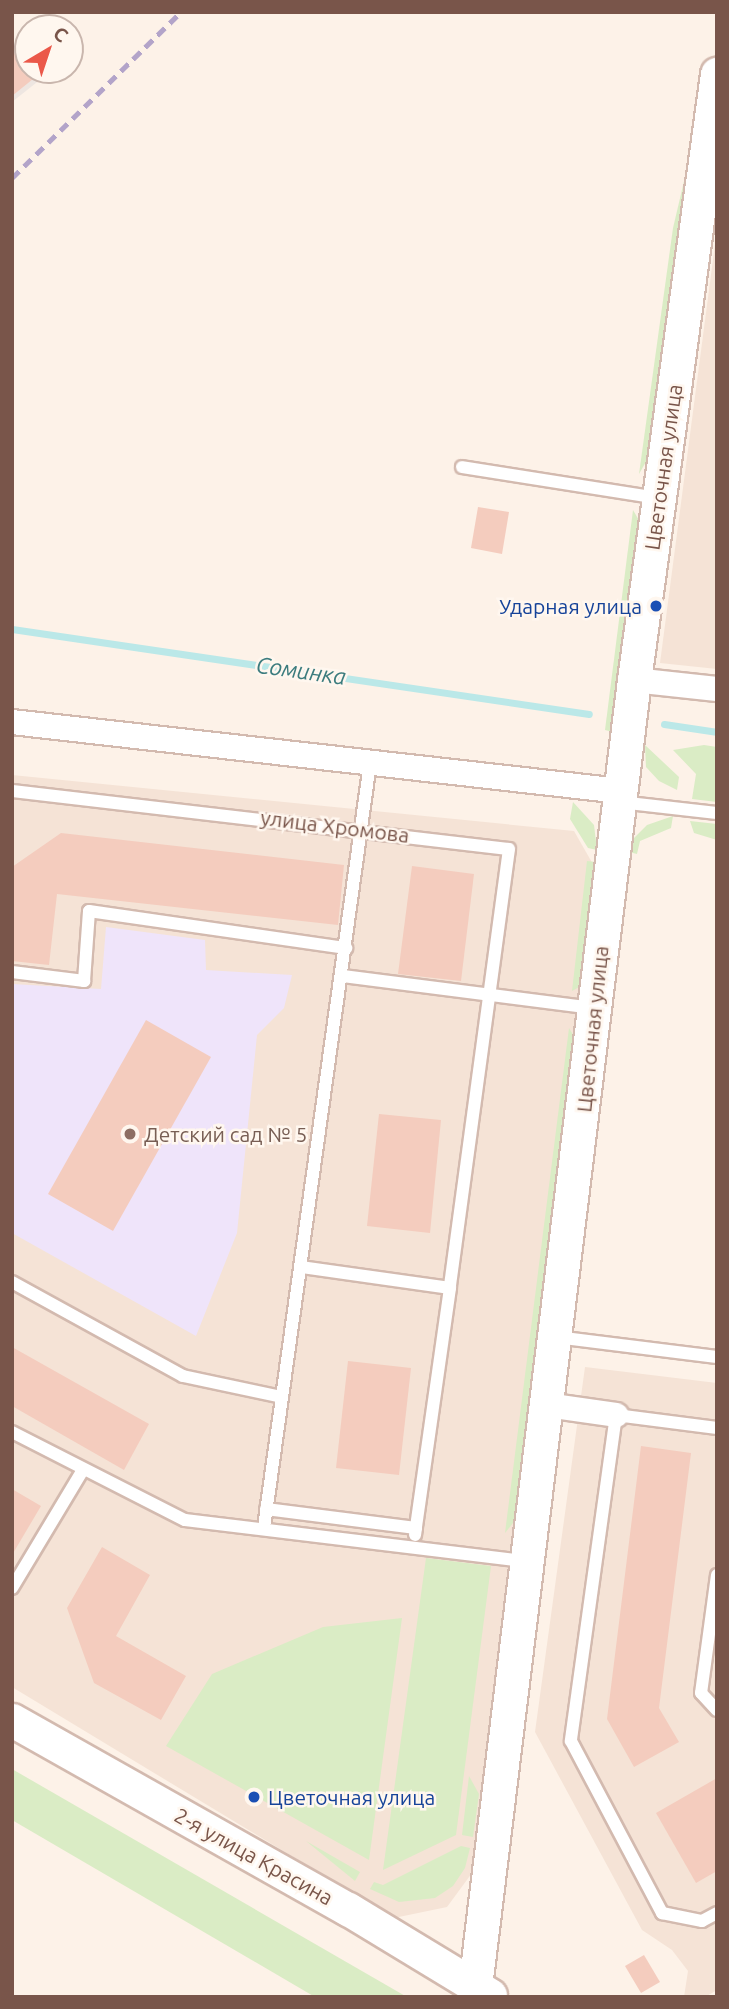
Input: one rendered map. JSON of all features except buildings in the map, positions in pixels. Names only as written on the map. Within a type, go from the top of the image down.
[{"type":"street","name":"Цветочная улица","points":[[484,1991],[527,1561],[634,680],[717,74]]},
{"type":"street","points":[[634,680],[717,689]]},
{"type":"street","points":[[12,722],[370,763],[620,796]]},
{"type":"street","points":[[547,1405],[616,1415]]},
{"type":"street","name":"2-я улица Красина","points":[[12,1720],[484,1991]]},
{"type":"lane","points":[[462,467],[659,498]]},
{"type":"lane","points":[[264,1527],[343,976],[370,763]]},
{"type":"lane","name":"улица Хромова","points":[[12,791],[363,828],[509,849],[492,997]]},
{"type":"lane","points":[[620,796],[717,813]]},
{"type":"lane","points":[[12,972],[84,981],[89,911],[346,948]]},
{"type":"lane","points":[[343,976],[596,1009]]},
{"type":"lane","points":[[414,1546],[492,997]]},
{"type":"lane","points":[[301,1267],[450,1288]]},
{"type":"lane","points":[[12,1282],[183,1376],[282,1397]]},
{"type":"lane","points":[[556,1336],[717,1357]]},
{"type":"lane","points":[[717,1428],[616,1415],[572,1741],[662,1913],[702,1921],[717,1913]]},
{"type":"lane","points":[[12,1432],[82,1470],[185,1520],[264,1527],[527,1561]]},
{"type":"lane","points":[[12,1588],[82,1470]]},
{"type":"lane","points":[[266,1509],[416,1528]]},
{"type":"lane","points":[[717,1575],[701,1693],[717,1710]]},
{"type":"shaded area","points":[[12,40],[14,84],[35,84],[12,102]]},
{"type":"shaded area","points":[[717,229],[717,669],[660,663]]},
{"type":"shaded area","points":[[12,775],[574,831],[594,866],[472,1873],[447,1907],[394,1918],[12,1687]]},
{"type":"shaded area","name":"Детский сад № 5","points":[[106,927],[205,940],[206,970],[292,975],[284,1008],[257,1035],[237,1233],[196,1336],[12,1233],[12,984],[101,989]]},
{"type":"shaded area","points":[[585,1367],[717,1383],[717,1990],[705,1997],[684,1997],[688,1971],[672,1950],[642,1930],[535,1732]]},
{"type":"green space","points":[[689,160],[647,460],[639,474],[673,228]]},
{"type":"green space","points":[[633,510],[640,522],[613,732],[605,730]]},
{"type":"green space","points":[[645,745],[679,777],[677,790],[659,781],[646,767]]},
{"type":"green space","points":[[704,745],[717,747],[717,802],[692,799],[696,774],[673,750]]},
{"type":"green space","points":[[573,802],[594,825],[597,850],[588,848],[570,819]]},
{"type":"green space","points":[[673,816],[671,828],[640,841],[637,854],[629,852],[634,838],[647,825]]},
{"type":"green space","points":[[690,821],[717,824],[717,840],[694,833]]},
{"type":"green space","points":[[587,861],[596,862],[581,986],[572,991]]},
{"type":"green space","points":[[569,1028],[575,1038],[517,1518],[505,1533]]},
{"type":"green space","points":[[426,1558],[491,1566],[456,1835],[383,1870]]},
{"type":"green space","points":[[402,1618],[369,1860],[166,1746],[212,1674],[323,1627]]},
{"type":"green space","points":[[12,1769],[407,1997],[315,1997],[12,1820]]},
{"type":"green space","points":[[469,1776],[479,1794],[473,1837],[462,1835]]},
{"type":"green space","points":[[306,1841],[360,1872],[355,1881]]},
{"type":"green space","points":[[461,1846],[470,1848],[465,1868],[453,1886],[435,1898],[399,1902],[370,1889],[374,1882],[383,1885]]},
{"type":"waterway","name":"Соминка","points":[[12,629],[589,714]]},
{"type":"waterway","name":"Соминка","points":[[664,724],[717,732]]},
{"type":"railway","points":[[12,178],[181,12]]},
{"type":"place","name":"Ударная улица","points":[[656,606]]},
{"type":"place","name":"Детский сад № 5","points":[[130,1134]]},
{"type":"place","name":"Цветочная улица","points":[[254,1797]]}]
